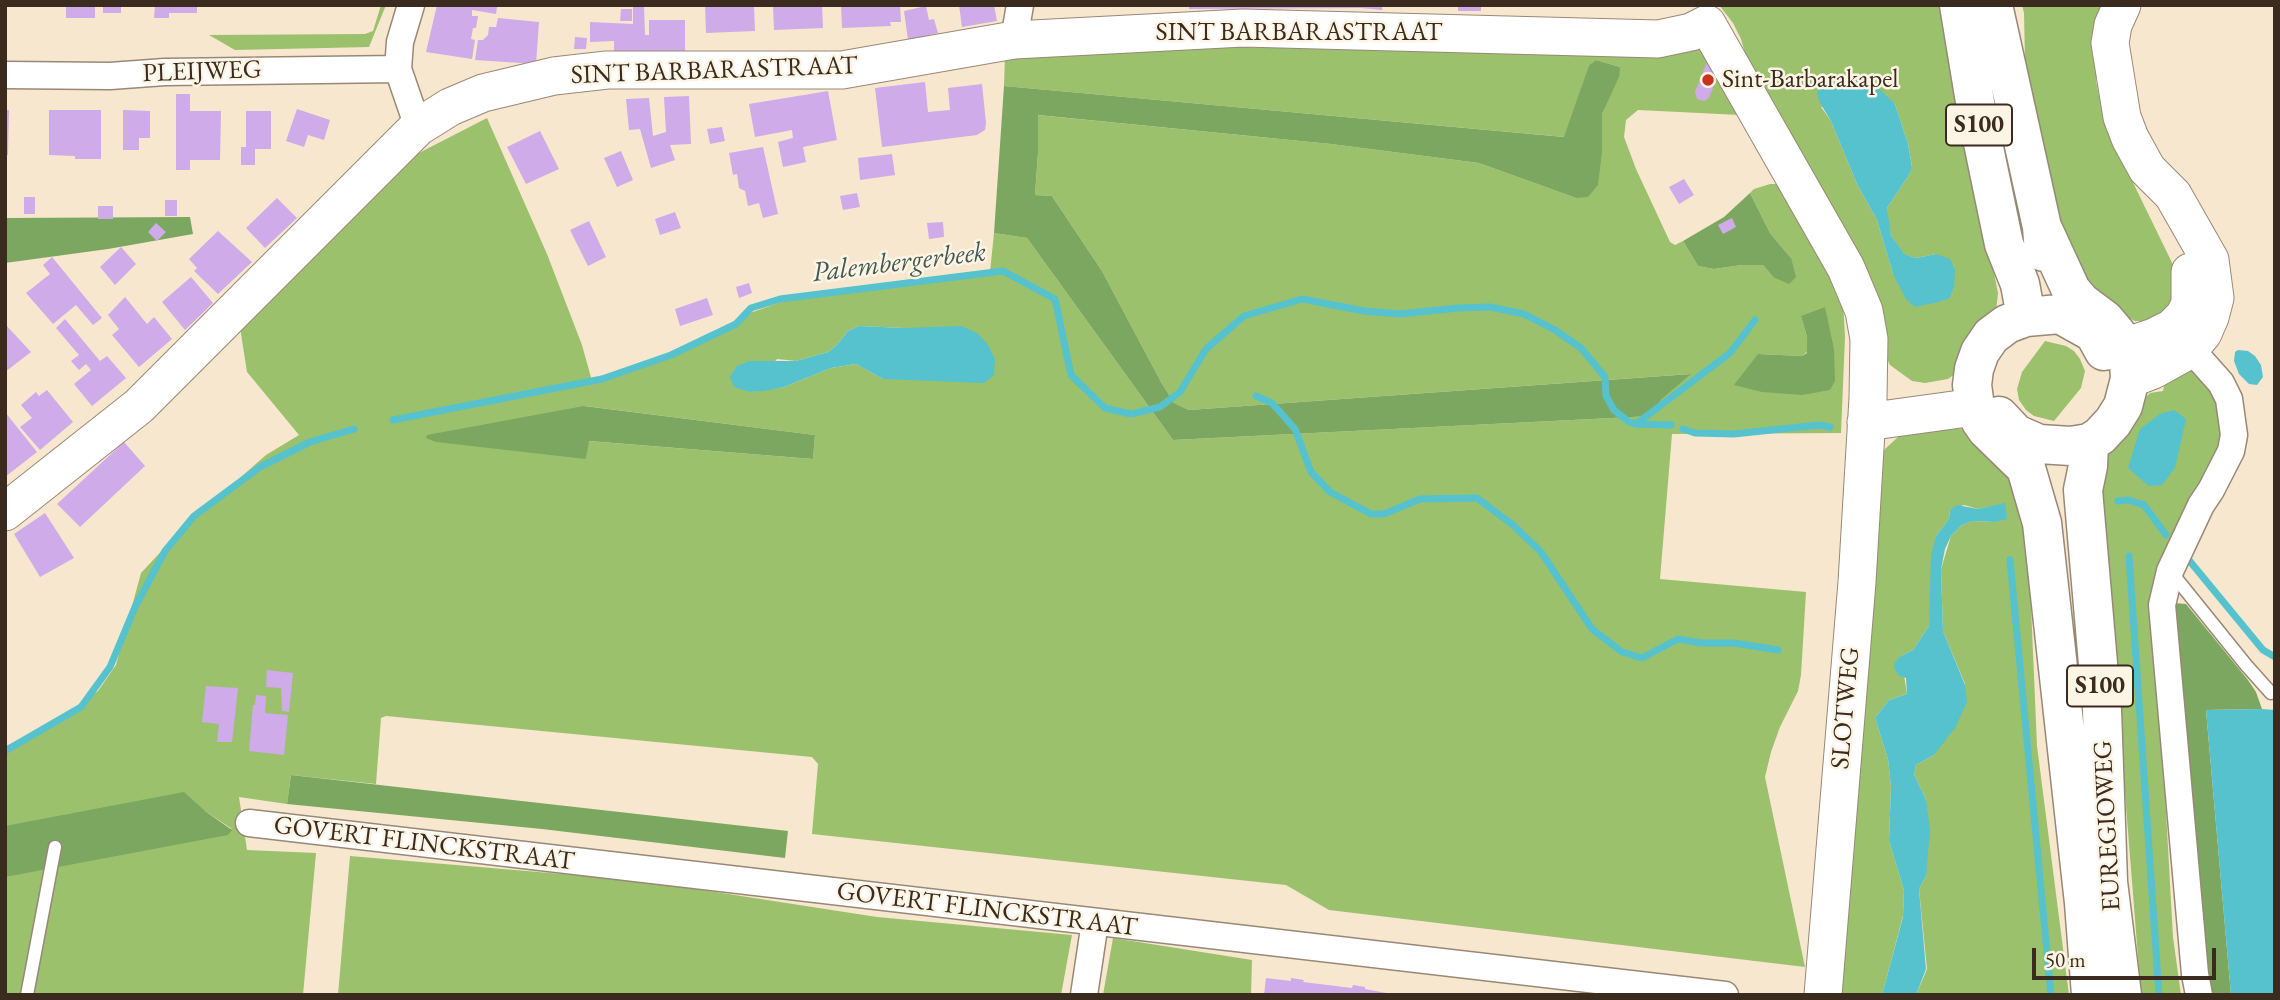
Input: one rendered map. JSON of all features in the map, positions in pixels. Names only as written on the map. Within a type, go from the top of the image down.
[{"type":"main road","name":"S100","points":[[1959,5],[1977,114],[2004,244],[2043,314]]},
{"type":"main road","name":"S100","points":[[1993,5],[2042,227],[2063,276],[2043,314]]},
{"type":"main road","points":[[2043,314],[2105,320],[2116,333],[2119,359],[2109,373],[2105,394],[2099,406],[2076,430],[2054,447],[1987,430],[1974,369],[1980,352],[1991,336],[2043,314]]},
{"type":"main road","name":"EUREGIOWEG","points":[[2091,995],[2084,903],[2042,523],[2026,468],[2054,447],[2074,468],[2083,490],[2102,710],[2108,882],[2122,995]]},
{"type":"street","points":[[411,5],[400,42],[398,69],[418,127]]},
{"type":"street","points":[[2122,5],[2113,25],[2110,43],[2122,117],[2147,169],[2155,201],[2183,252],[2190,272],[2190,304],[2180,339]]},
{"type":"street","points":[[2115,77],[2147,5]]},
{"type":"street","name":"SINT BARBARASTRAAT","points":[[5,512],[139,406],[418,127],[450,107],[483,93],[554,76],[607,70],[842,71],[1017,23],[1658,39],[1691,32],[1702,15]]},
{"type":"street","name":"SLOTWEG","points":[[1702,15],[1838,254],[1860,298],[1869,339],[1857,582],[1824,995]]},
{"type":"street","name":"PLEIJWEG","points":[[5,75],[110,76],[165,72],[398,69]]},
{"type":"street","points":[[2119,359],[2154,337],[2180,339],[2221,383],[2229,399],[2234,435],[2231,451],[2170,570],[2162,605],[2199,995]]},
{"type":"street","points":[[1867,410],[1980,399]]},
{"type":"street","name":"GOVERT FLINCKSTRAAT","points":[[249,823],[1725,995]]},
{"type":"street","points":[[1084,995],[1095,922]]},
{"type":"lane","points":[[2170,570],[2271,693]]},
{"type":"lane","points":[[27,995],[55,847]]},
{"type":"green space","points":[[381,5],[386,5],[369,47],[235,50],[209,35],[365,34],[373,31]]},
{"type":"green space","points":[[1719,5],[1941,5],[1946,48],[1949,49],[1998,293],[1996,311],[1959,371],[1948,379],[1925,383],[1912,381],[1890,365],[1747,61],[1733,23]],"holes":[[[1895,104],[1912,166],[1887,208],[1888,221],[1891,235],[1903,254],[1916,258],[1936,254],[1953,277],[1954,288],[1950,297],[1939,302],[1893,274],[1877,220],[1857,184],[1831,121],[1821,107]]]},
{"type":"green space","points":[[2022,5],[2109,5],[2098,45],[2096,81],[2105,125],[2178,275],[2172,307],[2148,321],[2135,321],[2124,316],[2085,289],[2066,249],[2025,59]]},
{"type":"green space","points":[[1686,23],[1740,115],[1638,110],[1626,120],[1624,137],[1670,242],[1675,245],[1683,241],[1698,266],[1714,269],[1763,265],[1773,277],[1791,258],[1770,233],[1750,193],[1770,184],[1780,184],[1843,300],[1845,337],[1841,433],[1672,434],[1660,579],[1806,592],[1798,691],[1780,727],[1765,777],[1805,967],[1329,910],[1286,885],[812,834],[818,764],[812,757],[386,716],[381,718],[376,784],[291,775],[287,804],[239,797],[247,850],[316,853],[303,995],[5,995],[5,747],[67,713],[98,691],[116,665],[141,573],[183,528],[266,455],[299,435],[247,372],[239,321],[413,156],[487,118],[547,254],[582,345],[592,381],[624,374],[678,352],[750,313],[789,299],[990,272],[994,233],[1027,238],[1173,440],[1652,416],[1661,400],[1690,374],[1189,410],[1174,403],[1102,271],[1052,196],[1035,195],[1037,115],[1331,144],[1479,163],[1576,198],[1602,152],[1602,114],[1620,67],[1596,60],[1589,65],[1565,137],[1004,86],[1005,56],[1159,45],[1525,54]],"holes":[[[1801,316],[1830,389],[1758,354],[1802,356],[1807,352],[1807,337]],[[859,326],[904,328],[883,379],[856,364],[831,368],[784,387],[750,392],[777,359],[796,361],[828,352],[848,331]],[[585,406],[815,435],[813,459],[588,441],[586,459]],[[205,811],[232,829],[64,814]]]},
{"type":"green space","points":[[1596,60],[1620,67],[1619,77],[1602,114],[1602,152],[1598,185],[1588,197],[1576,198],[1479,163],[1331,144],[1038,115],[1035,195],[1052,196],[1102,271],[1174,403],[1189,410],[1691,374],[1661,400],[1652,416],[1173,440],[1027,238],[994,233],[1004,86],[1564,137],[1589,65]]},
{"type":"green space","points":[[1750,193],[1770,233],[1791,258],[1796,277],[1789,284],[1773,277],[1763,265],[1714,269],[1698,266],[1683,241],[1724,217]]},
{"type":"green space","points":[[190,217],[193,234],[5,263],[5,218]]},
{"type":"green space","points":[[1825,307],[1834,349],[1835,381],[1830,390],[1802,395],[1762,392],[1734,385],[1758,354],[1802,356],[1807,353],[1807,337],[1801,316]]},
{"type":"green space","points":[[2045,341],[2066,346],[2074,351],[2085,371],[2081,388],[2054,421],[2034,416],[2026,410],[2019,400],[2017,389],[2022,372]]},
{"type":"green space","points":[[2180,370],[2193,370],[2217,395],[2225,438],[2156,632],[2173,937],[2181,995],[2141,995],[2099,466],[2136,407],[2150,393],[2163,391],[2165,381]]},
{"type":"green space","points":[[584,406],[815,435],[813,459],[589,441],[586,459],[436,442],[426,438],[427,435]]},
{"type":"green space","points":[[1950,426],[1968,431],[2018,480],[2030,582],[2037,746],[2069,995],[1916,995],[1927,969],[1919,889],[1926,876],[1926,800],[1914,774],[1916,765],[1934,755],[1965,684],[1943,631],[1941,569],[1951,536],[1962,525],[1973,521],[1994,522],[2005,504],[1978,509],[1964,505],[1950,510],[1949,519],[1936,536],[1929,626],[1913,650],[1901,656],[1907,694],[1889,700],[1875,718],[1888,759],[1891,787],[1889,841],[1904,890],[1903,916],[1882,995],[1838,995],[1878,466],[1885,449],[1898,437],[1911,431]]},
{"type":"green space","points":[[2174,603],[2186,604],[2248,680],[2262,709],[2206,710],[2231,995],[2212,995],[2204,964]]},
{"type":"green space","points":[[291,775],[788,831],[785,858],[542,829],[287,804]]},
{"type":"green space","points":[[184,792],[232,830],[228,835],[5,877],[5,826]]},
{"type":"green space","points":[[350,856],[644,881],[877,917],[1072,935],[1061,995],[338,995]]},
{"type":"green space","points":[[1113,938],[1252,960],[1251,995],[1103,995]]},
{"type":"water","points":[[1863,80],[1875,85],[1895,104],[1908,144],[1912,167],[1887,208],[1891,235],[1904,254],[1916,258],[1936,254],[1950,259],[1955,270],[1954,288],[1950,298],[1915,307],[1906,299],[1893,274],[1877,220],[1857,184],[1831,121],[1820,103],[1817,93],[1821,83]]},
{"type":"water","points":[[859,326],[961,326],[977,333],[988,345],[995,359],[994,375],[984,383],[883,379],[856,364],[831,368],[784,387],[764,391],[750,392],[734,387],[730,377],[737,366],[749,361],[796,361],[828,352],[848,331]]},
{"type":"water","points":[[2248,351],[2261,365],[2263,377],[2257,385],[2249,384],[2239,374],[2234,361],[2235,352]]},
{"type":"water","points":[[2174,410],[2186,419],[2175,468],[2162,485],[2149,486],[2128,468],[2140,429],[2160,414]]},
{"type":"water","points":[[2005,503],[2007,519],[1994,522],[1973,521],[1962,525],[1951,536],[1945,549],[1941,569],[1943,631],[1965,685],[1967,702],[1955,728],[1934,755],[1916,765],[1914,774],[1926,800],[1930,830],[1926,876],[1919,889],[1926,969],[1916,995],[1882,995],[1903,917],[1904,890],[1889,841],[1891,787],[1888,759],[1875,718],[1889,700],[1907,694],[1906,678],[1899,676],[1894,667],[1895,662],[1913,650],[1929,626],[1931,555],[1936,536],[1949,519],[1950,510],[1957,505],[1978,509]]},
{"type":"water","points":[[2206,710],[2275,710],[2275,995],[2231,995]]},
{"type":"building","points":[[66,5],[95,5],[95,18],[66,18]]},
{"type":"building","points":[[103,5],[121,5],[121,13],[103,13]]},
{"type":"building","points":[[155,5],[197,5],[197,13],[169,13],[169,18],[154,18]]},
{"type":"building","points":[[437,5],[497,7],[496,14],[472,10],[472,16],[478,16],[471,39],[475,40],[472,59],[426,52]]},
{"type":"building","points":[[633,5],[644,5],[645,35],[649,35],[649,20],[685,20],[685,53],[614,53],[614,41],[590,42],[590,22],[633,24]]},
{"type":"building","points":[[705,5],[754,5],[755,31],[706,33]]},
{"type":"building","points":[[773,5],[822,5],[823,28],[774,30]]},
{"type":"building","points":[[841,5],[900,5],[901,22],[890,22],[891,26],[842,28]]},
{"type":"building","points":[[959,5],[994,5],[997,21],[962,27]]},
{"type":"building","points":[[1189,5],[1382,5],[1382,10],[1189,9]]},
{"type":"building","points":[[1458,5],[1481,5],[1481,11],[1458,11]]},
{"type":"building","points":[[926,6],[929,20],[934,19],[938,33],[908,40],[904,11]]},
{"type":"building","points":[[621,9],[632,9],[632,21],[620,21]]},
{"type":"building","points":[[498,18],[539,22],[536,64],[475,60],[478,40],[483,40],[488,35],[489,27],[496,27]]},
{"type":"building","points":[[575,37],[587,38],[586,49],[574,49]]},
{"type":"building","name":"Sint-Barbarakapel","points":[[1707,62],[1721,67],[1709,98],[1704,101],[1697,99],[1695,92]]},
{"type":"building","points":[[925,82],[928,112],[950,110],[948,88],[982,84],[985,130],[977,135],[882,147],[875,88]]},
{"type":"building","points":[[828,91],[837,140],[803,147],[806,162],[783,167],[778,142],[793,138],[792,130],[755,137],[749,104]]},
{"type":"building","points":[[176,94],[190,94],[190,111],[221,111],[220,160],[190,160],[190,170],[176,170]]},
{"type":"building","points":[[689,96],[691,144],[670,145],[675,160],[651,168],[640,129],[629,130],[626,99],[649,98],[653,136],[666,132],[664,97]]},
{"type":"building","points":[[297,109],[330,120],[324,140],[308,135],[304,147],[286,141]]},
{"type":"building","points":[[5,110],[9,110],[8,155],[5,155]]},
{"type":"building","points":[[49,110],[101,110],[101,159],[49,155]]},
{"type":"building","points":[[123,110],[150,111],[150,138],[139,138],[139,150],[123,150]]},
{"type":"building","points":[[246,111],[271,111],[271,149],[255,149],[255,165],[241,165],[241,147],[246,147]]},
{"type":"building","points":[[722,127],[725,141],[710,144],[707,129]]},
{"type":"building","points":[[540,131],[559,169],[526,184],[507,147]]},
{"type":"building","points":[[763,147],[778,214],[763,218],[759,203],[748,206],[745,191],[739,188],[737,174],[733,175],[729,153]]},
{"type":"building","points":[[621,151],[633,180],[617,187],[604,158]]},
{"type":"building","points":[[892,154],[895,175],[860,180],[858,158]]},
{"type":"building","points":[[1684,179],[1694,195],[1679,204],[1669,187]]},
{"type":"building","points":[[857,193],[860,207],[843,210],[840,196]]},
{"type":"building","points":[[24,197],[35,197],[35,214],[24,214]]},
{"type":"building","points":[[277,198],[297,218],[265,248],[246,228]]},
{"type":"building","points":[[165,200],[177,200],[177,216],[165,216]]},
{"type":"building","points":[[98,206],[113,206],[113,219],[98,219]]},
{"type":"building","points":[[675,212],[681,228],[660,235],[655,219]]},
{"type":"building","points":[[1732,218],[1736,227],[1723,234],[1718,225]]},
{"type":"building","points":[[589,221],[606,257],[588,266],[570,230]]},
{"type":"building","points":[[943,222],[944,237],[929,239],[927,223]]},
{"type":"building","points":[[156,223],[166,232],[157,241],[148,232]]},
{"type":"building","points":[[218,231],[252,262],[218,294],[194,271],[197,268],[189,259]]},
{"type":"building","points":[[121,247],[136,264],[115,285],[100,267]]},
{"type":"building","points":[[52,257],[102,318],[93,325],[76,305],[53,324],[26,293],[50,274],[43,265]]},
{"type":"building","points":[[191,277],[213,303],[185,330],[162,302]]},
{"type":"building","points":[[749,283],[752,293],[739,298],[736,287]]},
{"type":"building","points":[[125,297],[147,324],[154,317],[172,339],[139,367],[112,335],[119,329],[108,315]]},
{"type":"building","points":[[707,298],[713,315],[680,326],[675,309]]},
{"type":"building","points":[[65,319],[100,361],[107,356],[126,378],[92,406],[74,384],[91,370],[86,364],[79,370],[71,361],[79,355],[56,328]]},
{"type":"building","points":[[5,324],[31,352],[5,372]]},
{"type":"building","points":[[47,390],[73,422],[40,450],[20,427],[32,418],[21,405],[36,392],[39,396]]},
{"type":"building","points":[[5,412],[37,452],[5,477]]},
{"type":"building","points":[[124,442],[145,466],[80,527],[57,504]]},
{"type":"building","points":[[45,513],[74,558],[40,577],[14,534]]},
{"type":"building","points":[[267,670],[293,673],[289,712],[282,711],[281,688],[266,687]]},
{"type":"building","points":[[206,686],[238,688],[232,742],[217,742],[219,724],[202,722]]},
{"type":"building","points":[[256,695],[266,696],[265,713],[288,715],[284,755],[249,751]]},
{"type":"building","points":[[1266,978],[1291,981],[1291,978],[1352,988],[1353,985],[1397,995],[1264,995]]},
{"type":"waterway","name":"Palembergerbeek","points":[[393,420],[602,379],[671,355],[736,324],[751,308],[780,299],[1003,271],[1055,299],[1071,375],[1105,408],[1131,414],[1160,407],[1180,392],[1206,349],[1244,316],[1302,299],[1364,311],[1400,314],[1490,307],[1524,314],[1555,330],[1581,348],[1605,377],[1606,396],[1614,410],[1629,422],[1671,425]]},
{"type":"waterway","points":[[1636,424],[1730,353],[1755,320]]},
{"type":"waterway","name":"Palembergerbeek","points":[[1256,396],[1272,403],[1295,429],[1311,472],[1330,492],[1371,514],[1384,514],[1420,499],[1477,498],[1513,525],[1541,552],[1592,629],[1622,652],[1642,658],[1678,639],[1701,643],[1734,643],[1778,650]]},
{"type":"waterway","name":"Palembergerbeek","points":[[1683,429],[1695,433],[1734,434],[1819,425],[1830,427]]},
{"type":"waterway","name":"Palembergerbeek","points":[[5,751],[81,707],[110,667],[135,607],[165,551],[194,516],[260,467],[310,442],[354,429]]},
{"type":"waterway","name":"Palembergerbeek","points":[[2118,501],[2128,500],[2144,505],[2166,535]]},
{"type":"waterway","points":[[2129,556],[2159,995]]},
{"type":"waterway","name":"Palembergerbeek","points":[[2188,559],[2263,650],[2275,657]]},
{"type":"waterway","points":[[2010,560],[2051,995]]},
{"type":"place","name":"Sint-Barbarakapel","points":[[1708,80]]}]
